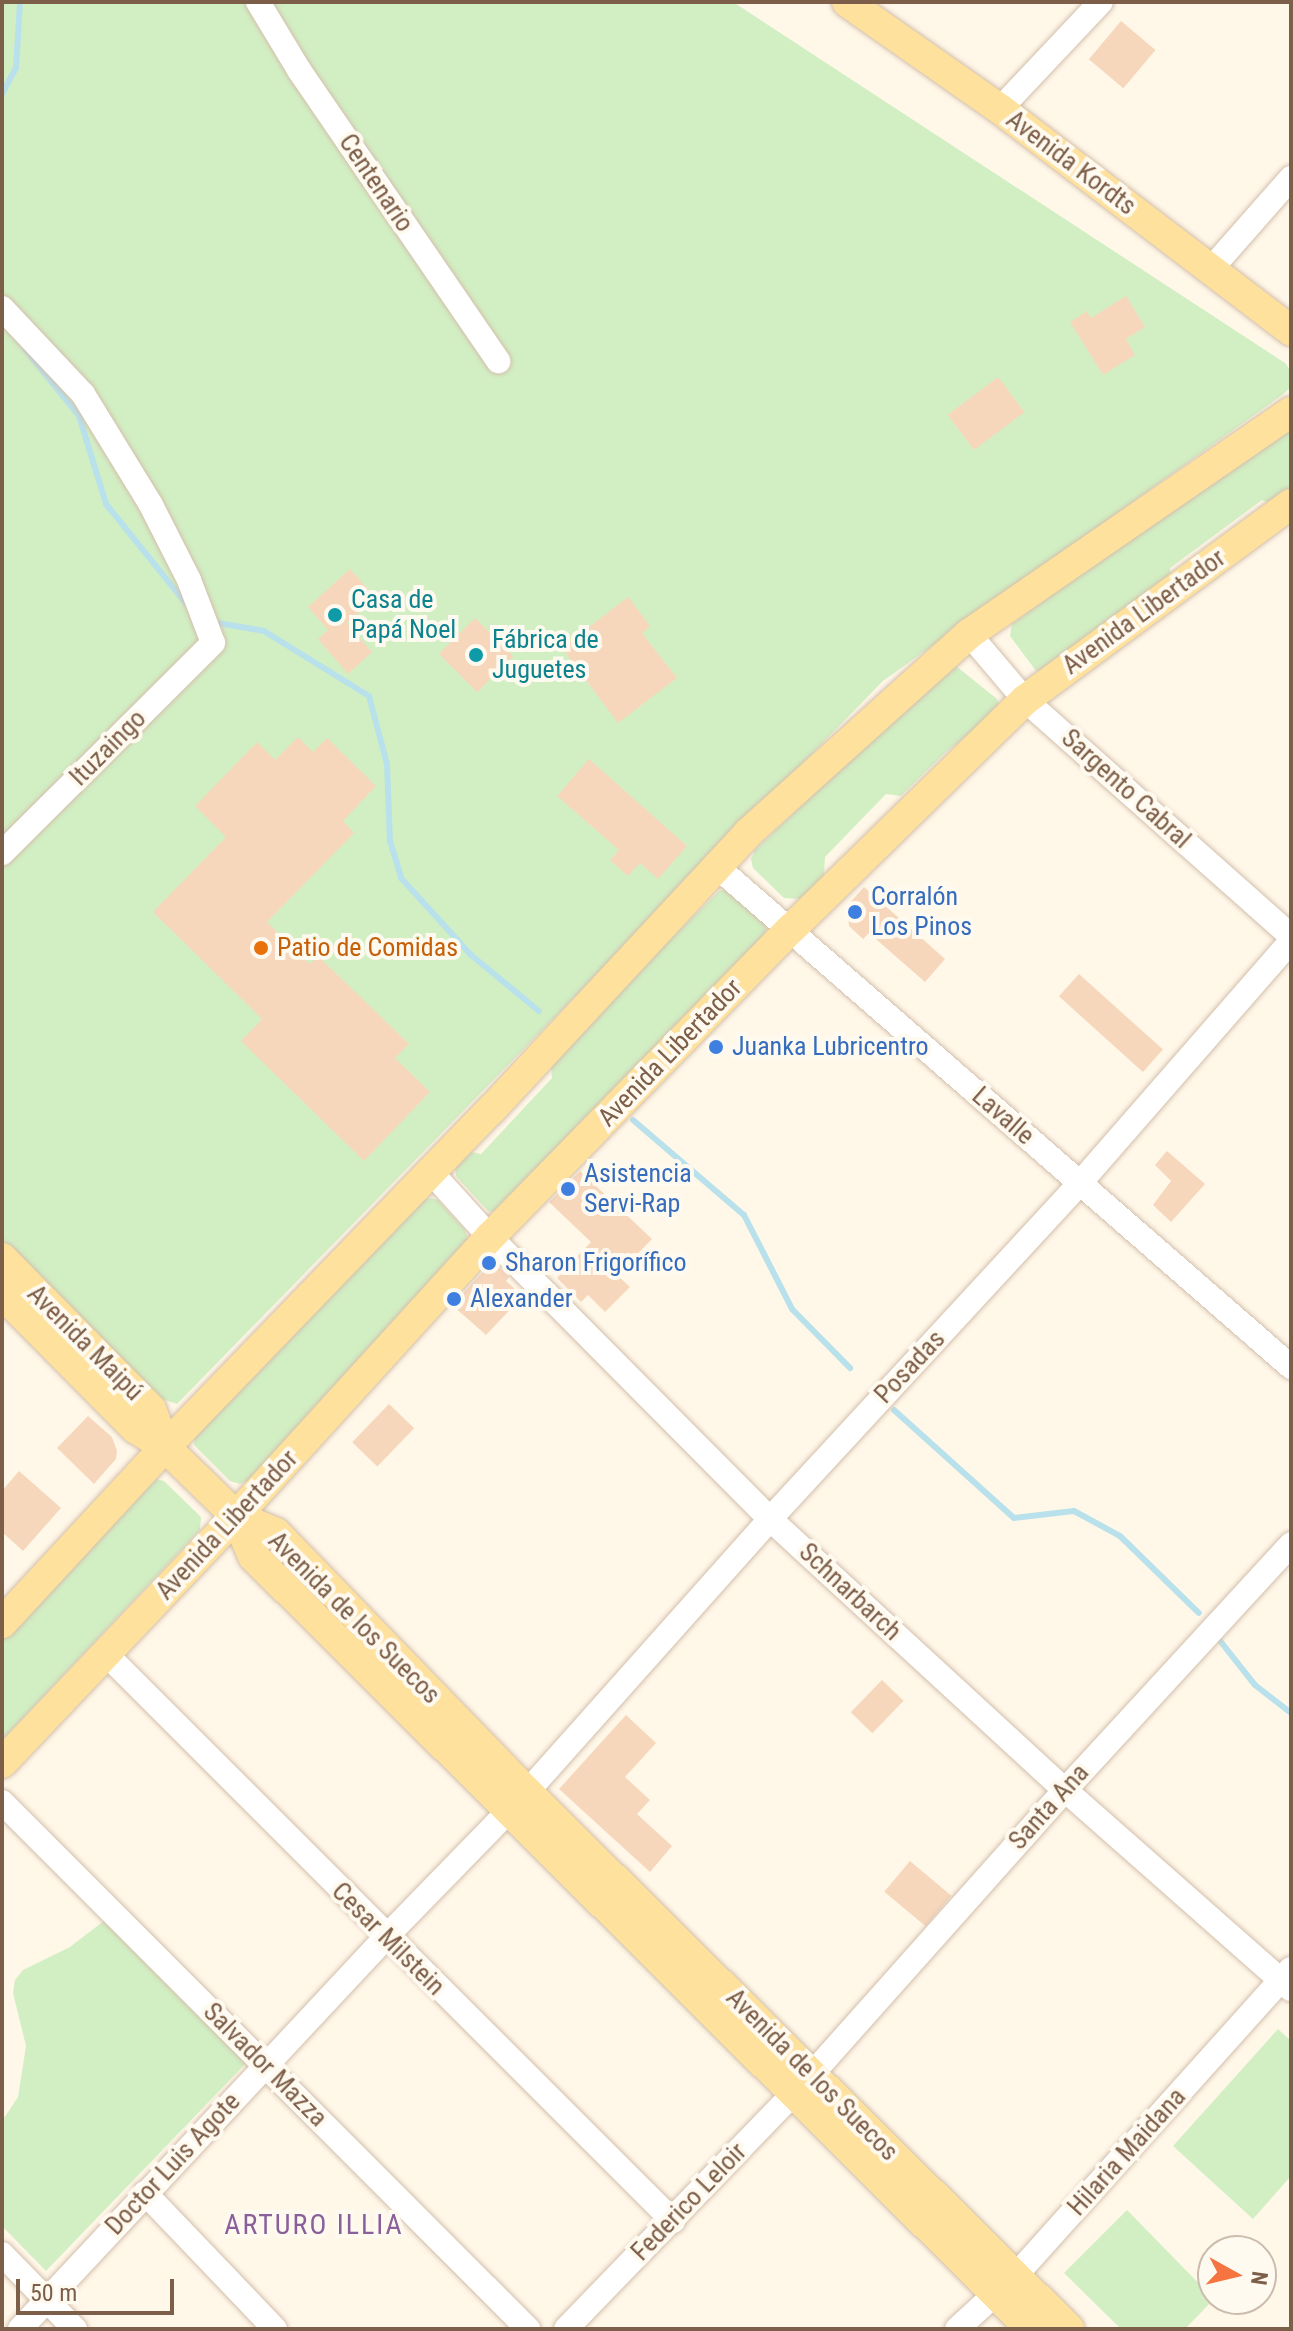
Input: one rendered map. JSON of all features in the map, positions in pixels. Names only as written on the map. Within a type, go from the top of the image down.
[{"type":"main road","name":"Avenida Kordts","points":[[847,2],[1000,109],[1291,331]]},
{"type":"main road","points":[[2,1623],[165,1447],[431,1172],[715,865],[969,634],[1291,412]]},
{"type":"main road","name":"Avenida Libertador","points":[[2,1763],[236,1516],[490,1237],[791,929],[1025,700],[1291,504]]},
{"type":"main road","name":"Avenida Maipú","points":[[2,1258],[151,1409],[165,1447]]},
{"type":"main road","name":"Avenida Maipú","points":[[2,1294],[135,1428],[165,1447]]},
{"type":"main road","points":[[165,1447],[236,1516]]},
{"type":"main road","name":"Avenida de los Suecos","points":[[236,1516],[253,1556],[518,1802],[1006,2285],[1069,2329]]},
{"type":"main road","name":"Avenida de los Suecos","points":[[1006,2285],[1031,2329]]},
{"type":"street","name":"Centenario","points":[[258,2],[299,70],[498,361]]},
{"type":"street","points":[[1000,109],[1101,2]]},
{"type":"street","points":[[1211,269],[1291,178]]},
{"type":"street","name":"Ituzaingo","points":[[2,308],[83,394],[151,505],[189,580],[213,643],[2,853]]},
{"type":"street","name":"Sargento Cabral","points":[[969,634],[1025,700],[1291,939]]},
{"type":"street","name":"Lavalle","points":[[715,865],[1291,1367]]},
{"type":"street","name":"Posadas","points":[[518,1802],[770,1519],[1079,1184],[1291,939]]},
{"type":"street","name":"Schnarbarch","points":[[431,1172],[490,1237],[770,1519],[1065,1790],[1288,1979]]},
{"type":"street","name":"Santa Ana","points":[[801,2084],[1291,1544]]},
{"type":"street","name":"Cesar Milstein","points":[[106,1654],[673,2221]]},
{"type":"street","name":"Salvador Mazza","points":[[2,1802],[528,2329]]},
{"type":"street","name":"Doctor Luis Agote","points":[[20,2329],[386,1937],[518,1802]]},
{"type":"street","name":"Hilaria Maidana","points":[[957,2329],[1006,2285],[1288,1979]]},
{"type":"street","name":"Federico Leloir","points":[[566,2329],[673,2221],[801,2084]]},
{"type":"street","points":[[145,2193],[275,2329]]},
{"type":"street","points":[[2,2254],[75,2329]]},
{"type":"green space","points":[[2,2],[733,2],[1285,363],[1291,371],[1289,389],[1282,395],[883,681],[177,1404],[159,1398],[2,1241]]},
{"type":"green space","points":[[1291,421],[1291,494],[1269,503],[1262,500],[1170,568],[1171,581],[1042,673],[1036,671],[1010,636],[1012,624]]},
{"type":"green space","points":[[956,666],[997,699],[1000,707],[995,714],[946,752],[901,796],[886,794],[825,857],[824,876],[800,899],[784,898],[753,868],[751,859],[755,850],[945,669]]},
{"type":"green space","points":[[727,889],[767,924],[763,939],[495,1213],[488,1211],[456,1176],[455,1165],[471,1152],[481,1154],[552,1078],[550,1059],[719,891]]},
{"type":"green space","points":[[422,1200],[438,1200],[465,1230],[469,1241],[250,1480],[240,1484],[230,1481],[194,1445],[195,1431]]},
{"type":"green space","points":[[156,1479],[164,1481],[201,1517],[200,1530],[2,1740],[2,1637]]},
{"type":"green space","points":[[105,1920],[247,2062],[46,2271],[2,2226],[2,2121],[18,2097],[26,2046],[13,1993],[15,1980],[23,1970],[70,1947]]},
{"type":"green space","points":[[1278,2029],[1291,2041],[1291,2176],[1253,2219],[1173,2146]]},
{"type":"green space","points":[[1127,2210],[1197,2282],[1199,2315],[1185,2329],[1121,2329],[1064,2273]]},
{"type":"building","points":[[1121,21],[1155,50],[1123,88],[1089,59]]},
{"type":"building","points":[[1126,296],[1145,327],[1126,339],[1135,355],[1103,375],[1070,322],[1087,311],[1091,318]]},
{"type":"building","points":[[998,377],[1024,412],[974,450],[948,415]]},
{"type":"building","name":"Casa de Papá Noel","points":[[350,569],[376,598],[347,623],[372,652],[348,674],[318,639],[328,630],[308,607]]},
{"type":"building","points":[[628,597],[650,626],[642,633],[677,678],[618,723],[562,648]]},
{"type":"building","name":"Fábrica de Juguetes","points":[[475,618],[513,656],[477,692],[439,654]]},
{"type":"building","points":[[298,737],[313,752],[327,738],[376,786],[343,821],[354,833],[267,922],[310,964],[318,956],[409,1044],[395,1058],[430,1092],[364,1161],[241,1041],[262,1019],[153,912],[226,837],[195,806],[257,742],[275,760]]},
{"type":"building","points":[[589,759],[687,846],[658,879],[640,863],[628,876],[610,860],[619,850],[557,796]]},
{"type":"building","points":[[864,887],[945,959],[925,982],[869,933],[863,939],[849,926],[847,906]]},
{"type":"building","points":[[1079,974],[1163,1050],[1143,1072],[1059,996]]},
{"type":"building","points":[[1167,1151],[1205,1184],[1171,1222],[1153,1205],[1171,1181],[1155,1165]]},
{"type":"building","points":[[580,1171],[652,1239],[617,1275],[630,1287],[605,1312],[588,1295],[581,1302],[557,1278],[591,1242],[549,1202]]},
{"type":"building","points":[[493,1261],[509,1277],[506,1281],[523,1296],[486,1335],[452,1305]]},
{"type":"building","points":[[389,1404],[414,1428],[377,1466],[352,1442]]},
{"type":"building","points":[[88,1416],[112,1437],[117,1451],[116,1459],[94,1484],[57,1448]]},
{"type":"building","points":[[19,1471],[61,1508],[23,1551],[2,1532],[2,1491]]},
{"type":"building","points":[[882,1680],[904,1701],[872,1733],[851,1712]]},
{"type":"building","points":[[626,1715],[656,1743],[625,1777],[650,1800],[637,1814],[672,1846],[650,1872],[559,1789]]},
{"type":"building","points":[[910,1861],[951,1896],[926,1926],[884,1892]]},
{"type":"waterway","points":[[2,94],[16,68],[20,2]]},
{"type":"waterway","points":[[25,349],[79,416],[106,504],[188,606]]},
{"type":"waterway","points":[[212,622],[264,631],[369,696],[387,764],[390,841],[401,878],[471,955],[539,1011]]},
{"type":"waterway","points":[[633,1120],[744,1215],[792,1309],[850,1368]]},
{"type":"waterway","points":[[894,1410],[1014,1518],[1074,1511],[1120,1536],[1199,1613]]},
{"type":"waterway","points":[[1217,1637],[1255,1685],[1291,1713]]},
{"type":"place","name":"Casa de Papá Noel","points":[[335,615]]},
{"type":"place","name":"Fábrica de Juguetes","points":[[476,655]]},
{"type":"place","name":"Corralón Los Pinos","points":[[855,912]]},
{"type":"place","name":"Patio de Comidas","points":[[261,948]]},
{"type":"place","name":"Juanka Lubricentro","points":[[716,1047]]},
{"type":"place","name":"Asistencia Servi-Rap","points":[[568,1189]]},
{"type":"place","name":"Sharon Frigorífico","points":[[489,1263]]},
{"type":"place","name":"Alexander","points":[[454,1299]]},
{"type":"district","name":"ARTURO ILLIA","points":[[314,2225]]}]
